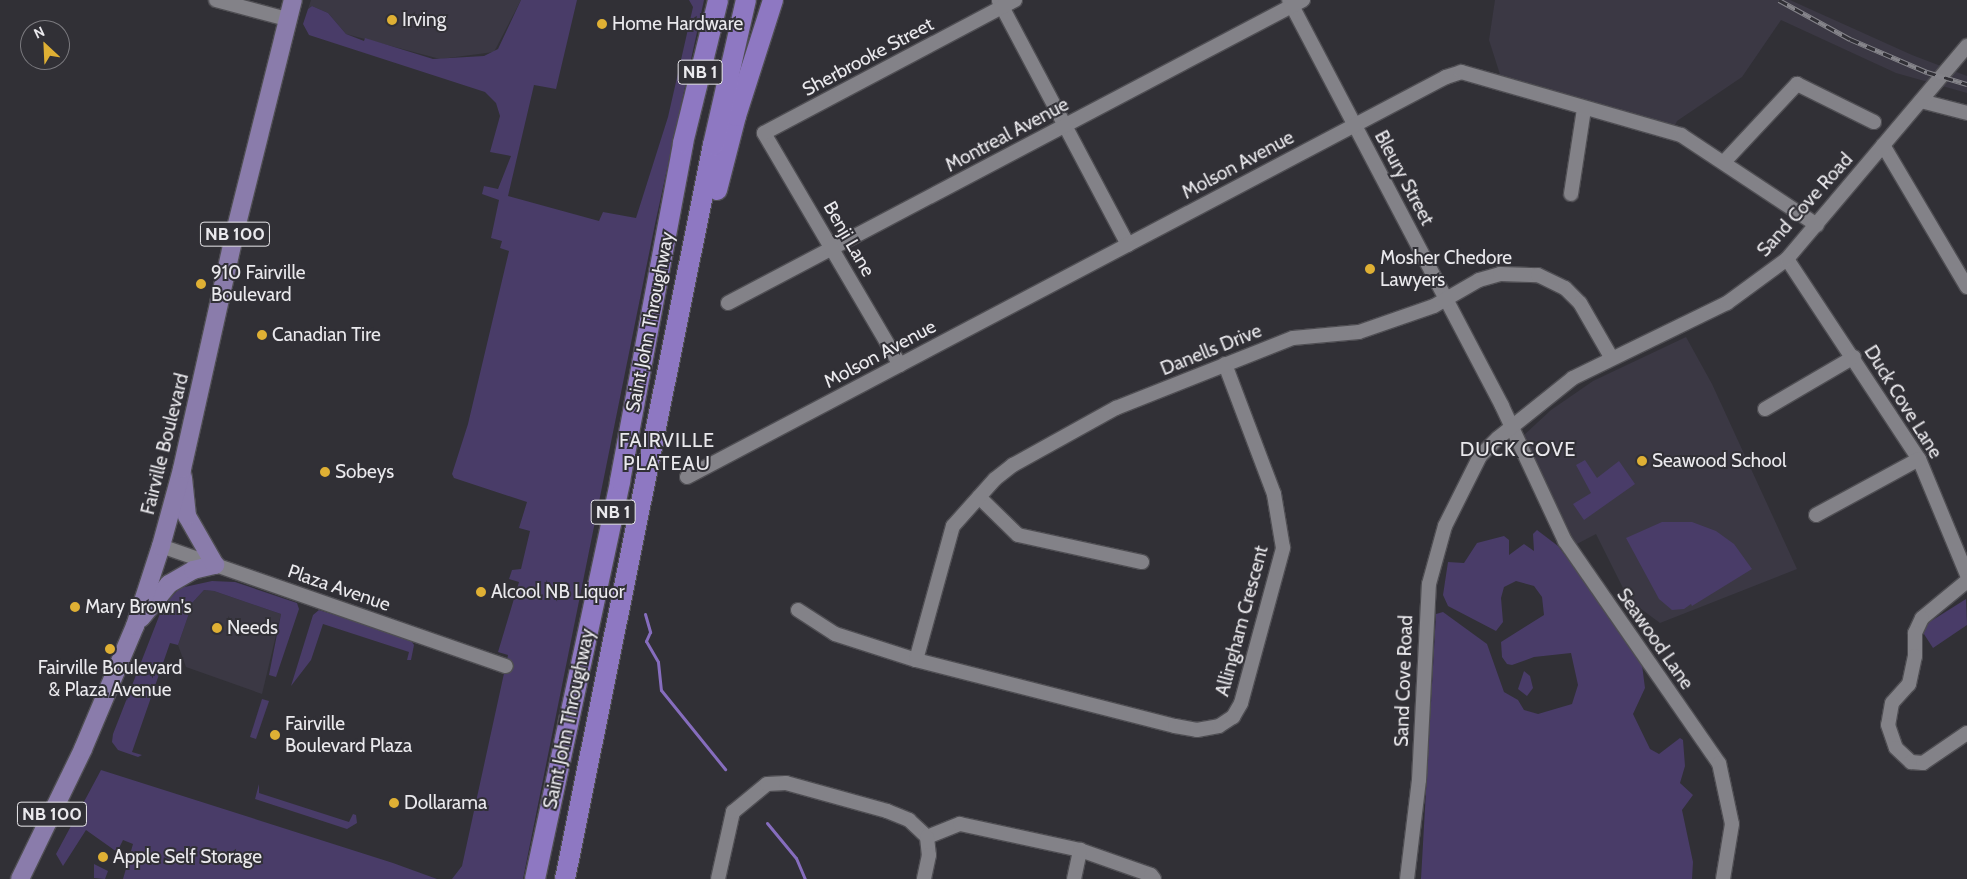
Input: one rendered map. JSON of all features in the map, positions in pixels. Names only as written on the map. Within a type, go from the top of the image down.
[{"type":"highway","points":[[683,143],[707,0]]},
{"type":"highway","name":"Saint John Throughway","points":[[535,879],[620,481],[683,143],[718,0]]},
{"type":"highway","name":"Saint John Throughway","points":[[565,879],[679,326],[713,145],[746,0]]},
{"type":"highway","points":[[679,326],[736,116],[773,0]]},
{"type":"main road","name":"Fairville Boulevard","points":[[20,879],[83,749],[135,626],[160,546],[182,469],[236,228],[293,0]]},
{"type":"main road","points":[[135,626],[169,584],[193,570],[215,564],[188,516],[182,469]]},
{"type":"street","points":[[216,0],[287,19]]},
{"type":"street","name":"Sherbrooke Street","points":[[764,133],[1001,4],[1015,0]]},
{"type":"street","name":"Bleury Street","points":[[1295,2],[1355,125],[1512,427]]},
{"type":"street","name":"Montreal Avenue","points":[[728,303],[1065,126],[1295,2]]},
{"type":"street","points":[[1001,4],[1128,245]]},
{"type":"street","name":"Sand Cove Road","points":[[1407,879],[1419,780],[1427,599],[1438,546],[1461,490],[1487,447],[1559,388],[1611,357],[1727,303],[1759,283],[1787,259],[1817,225],[1967,46]]},
{"type":"street","name":"Molson Avenue","points":[[687,477],[1446,77],[1461,72],[1682,135],[1817,225]]},
{"type":"street","points":[[1724,162],[1797,84],[1874,122]]},
{"type":"street","points":[[1921,101],[1967,113]]},
{"type":"street","points":[[1571,194],[1584,108]]},
{"type":"street","name":"Benji Lane","points":[[764,133],[833,247],[900,365]]},
{"type":"street","points":[[1883,145],[1967,287]]},
{"type":"street","name":"Duck Cove Lane","points":[[1787,259],[1854,357],[1919,459],[1967,575]]},
{"type":"street","name":"Danells Drive","points":[[916,660],[954,526],[979,497],[1013,465],[1116,408],[1293,338],[1359,332],[1434,306],[1479,280],[1500,274],[1538,275],[1565,288],[1580,303],[1611,357]]},
{"type":"street","points":[[1764,409],[1854,357]]},
{"type":"street","name":"Allingham Crescent","points":[[798,610],[836,634],[916,660],[1197,730],[1219,726],[1232,717],[1241,703],[1283,548],[1274,494],[1225,364]]},
{"type":"street","name":"Seawood Lane","points":[[1512,427],[1565,541],[1719,763],[1732,824],[1723,879]]},
{"type":"street","points":[[1816,515],[1919,459]]},
{"type":"street","points":[[979,497],[1018,535],[1142,562]]},
{"type":"street","name":"Plaza Avenue","points":[[160,546],[506,666]]},
{"type":"street","points":[[1967,581],[1922,618],[1915,634],[1916,656],[1908,684],[1892,704],[1888,725],[1896,748],[1911,762],[1923,763],[1967,733]]},
{"type":"street","points":[[718,879],[733,812],[767,784],[786,783],[887,811],[909,820],[927,837],[929,855],[924,879]]},
{"type":"street","points":[[927,837],[960,824],[1080,850],[1151,875],[1154,879]]},
{"type":"street","points":[[1074,879],[1080,850]]},
{"type":"shaded area","points":[[311,0],[521,0],[494,52],[440,59],[346,34],[328,13],[312,6],[308,9]]},
{"type":"shaded area","points":[[521,0],[577,0],[556,89],[534,85],[508,196],[599,221],[603,212],[636,218],[668,117],[693,7],[689,0],[704,0],[655,224],[523,879],[452,879],[462,866],[508,655],[498,652],[519,582],[509,579],[512,570],[521,569],[530,531],[519,528],[527,502],[454,478],[452,474],[468,424],[509,251],[500,248],[502,241],[491,238],[499,200],[482,194],[484,186],[498,189],[511,156],[490,152],[500,116],[496,103],[485,92],[309,35],[303,24],[308,9],[312,6],[328,13],[346,34],[364,41],[365,38],[433,59],[484,56],[498,49]]},
{"type":"shaded area","points":[[1495,0],[1790,0],[1912,55],[1967,76],[1967,93],[1896,73],[1781,20],[1742,77],[1677,121],[1672,132],[1504,87],[1489,40]]},
{"type":"shaded area","name":"Seawood School","points":[[1686,337],[1712,384],[1797,569],[1660,623],[1629,600],[1596,534],[1575,545],[1523,436],[1551,410],[1593,381]]},
{"type":"shaded area","points":[[1585,460],[1597,478],[1619,461],[1635,484],[1584,520],[1573,504],[1591,493],[1576,465]]},
{"type":"shaded area","points":[[1662,522],[1692,522],[1716,531],[1734,544],[1752,569],[1692,606],[1691,604],[1684,609],[1672,610],[1659,599],[1626,538]]},
{"type":"shaded area","points":[[1537,530],[1558,546],[1630,642],[1642,665],[1645,688],[1633,714],[1650,749],[1659,754],[1680,738],[1683,740],[1685,766],[1680,783],[1693,795],[1682,810],[1693,862],[1692,879],[1421,879],[1436,614],[1443,612],[1487,644],[1504,692],[1518,700],[1524,710],[1538,714],[1572,704],[1578,685],[1571,653],[1534,657],[1512,665],[1507,664],[1502,657],[1501,642],[1544,615],[1542,597],[1534,586],[1516,581],[1504,587],[1501,598],[1503,622],[1496,631],[1448,606],[1443,595],[1448,562],[1464,563],[1477,543],[1504,536],[1509,540],[1509,555],[1524,544],[1534,551],[1533,534]]},
{"type":"shaded area","points":[[212,581],[235,582],[297,603],[299,609],[276,677],[269,675],[281,614],[214,591],[204,590],[193,602],[178,645],[170,643],[132,752],[142,755],[138,757],[118,750],[112,742],[113,734],[163,606],[180,588]]},
{"type":"shaded area","points":[[204,590],[214,591],[281,614],[262,694],[186,667],[178,645],[193,602]]},
{"type":"shaded area","points":[[1966,599],[1967,625],[1933,648],[1920,628]]},
{"type":"shaded area","points":[[319,610],[410,639],[414,645],[411,660],[407,660],[409,652],[323,624],[311,660],[291,686],[313,615]]},
{"type":"shaded area","points":[[1524,671],[1530,676],[1533,688],[1527,696],[1518,689]]},
{"type":"shaded area","points":[[262,699],[269,701],[256,739],[250,737]]},
{"type":"shaded area","points":[[101,770],[393,863],[437,879],[123,879],[133,844],[123,840],[117,852],[86,830],[63,866],[56,854]]},
{"type":"shaded area","points":[[259,784],[259,793],[349,822],[353,814],[356,815],[357,823],[347,829],[255,799]]},
{"type":"shaded area","points":[[94,864],[108,871],[105,879],[94,878]]},
{"type":"waterway","points":[[645,614],[650,632],[646,641],[658,662],[661,690],[725,769]]},
{"type":"waterway","points":[[767,823],[796,858],[805,879]]},
{"type":"railway","points":[[1779,0],[1850,39],[1927,72],[1967,84]]},
{"type":"place","name":"Irving","points":[[392,20]]},
{"type":"place","name":"Home Hardware","points":[[602,24]]},
{"type":"place","name":"Mosher Chedore Lawyers","points":[[1370,269]]},
{"type":"place","name":"910 Fairville Boulevard","points":[[201,284]]},
{"type":"place","name":"Canadian Tire","points":[[262,335]]},
{"type":"place","name":"Seawood School","points":[[1642,461]]},
{"type":"place","name":"Sobeys","points":[[325,472]]},
{"type":"place","name":"Alcool NB Liquor","points":[[481,592]]},
{"type":"place","name":"Mary Brown's","points":[[75,607]]},
{"type":"place","name":"Needs","points":[[217,628]]},
{"type":"place","name":"Fairville Boulevard & Plaza Avenue","points":[[110,649]]},
{"type":"place","name":"Fairville Boulevard Plaza","points":[[275,735]]},
{"type":"place","name":"Dollarama","points":[[394,803]]},
{"type":"place","name":"Apple Self Storage","points":[[103,857]]},
{"type":"district","name":"DUCK COVE","points":[[1518,449]]},
{"type":"district","name":"FAIRVILLE PLATEAU","points":[[667,452]]}]
